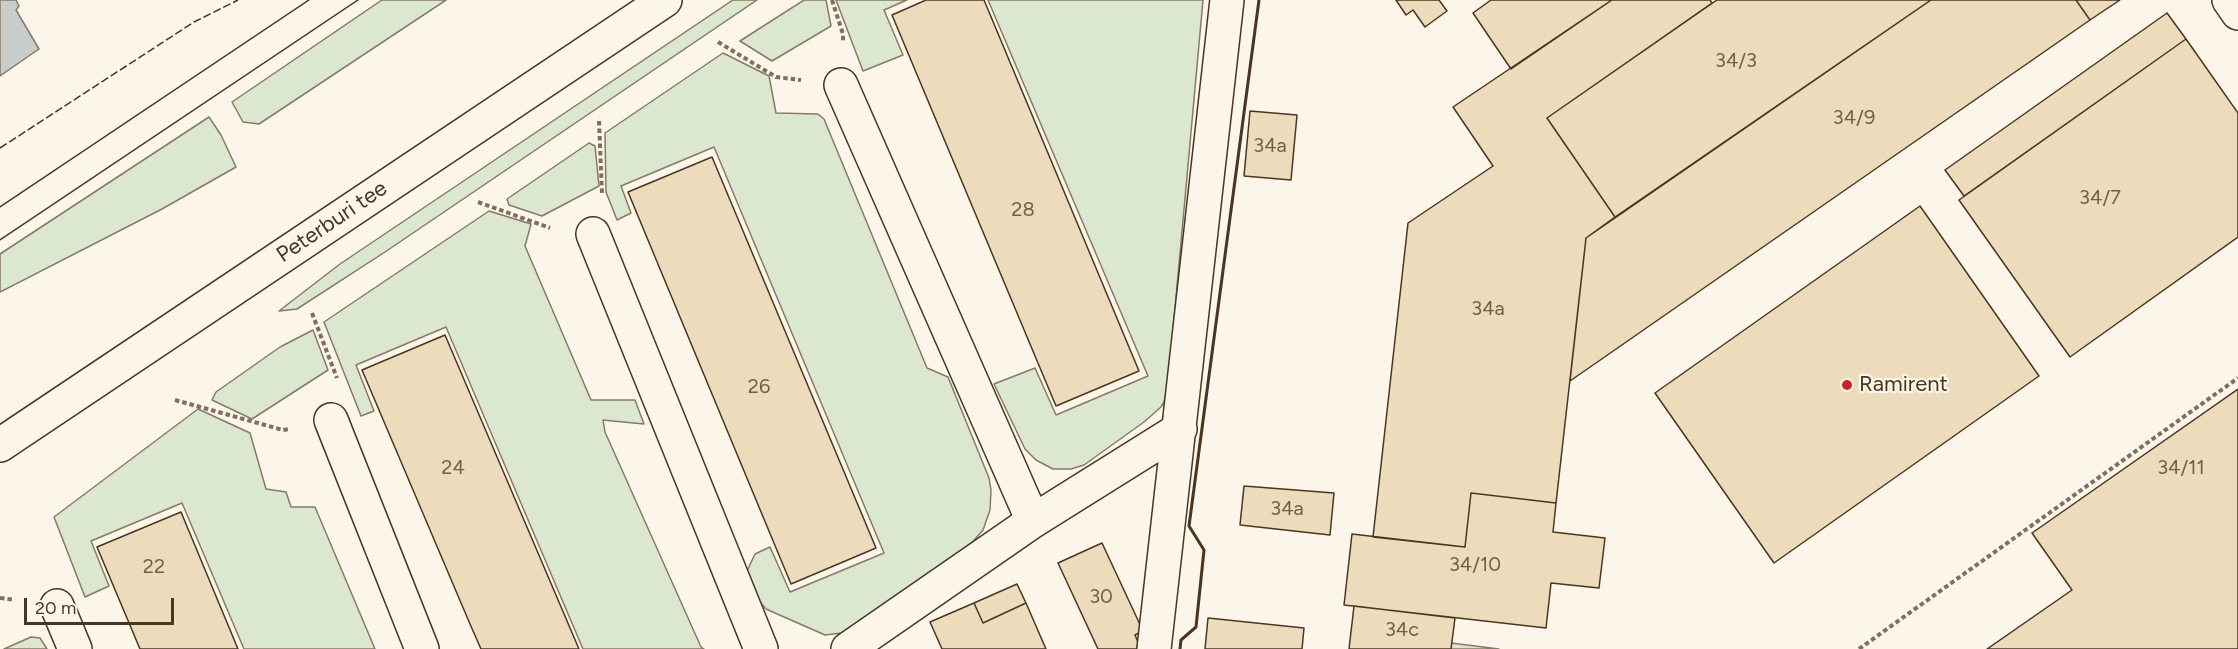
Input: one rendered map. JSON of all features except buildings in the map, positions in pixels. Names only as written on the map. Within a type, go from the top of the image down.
[{"type":"main road","name":"Peterburi tee","points":[[0,445],[664,0]]},
{"type":"main road","points":[[1154,649],[1227,0]]},
{"type":"main road","points":[[2229,0],[2238,13]]},
{"type":"main road","points":[[841,85],[1033,521]]},
{"type":"main road","points":[[593,234],[761,649]]},
{"type":"main road","points":[[331,420],[422,649]]},
{"type":"main road","points":[[848,649],[1033,521],[1180,429]]},
{"type":"main road","points":[[57,606],[75,649]]},
{"type":"path","points":[[718,42],[776,77],[841,85],[843,34],[832,0]]},
{"type":"path","points":[[174,400],[283,430],[331,420],[346,403],[312,313]]},
{"type":"path","points":[[1859,649],[2238,378]]},
{"type":"green space","points":[[382,0],[446,0],[259,124],[243,122],[232,102]]},
{"type":"green space","points":[[733,0],[757,0],[385,252],[297,309],[279,311],[340,264]]},
{"type":"green space","points":[[804,0],[826,0],[831,26],[772,61],[740,41]]},
{"type":"green space","points":[[836,0],[907,0],[884,10],[903,55],[863,71]]},
{"type":"green space","points":[[988,0],[1203,0],[1167,397],[1161,407],[1144,422],[1084,465],[1071,469],[1053,469],[1036,460],[1025,449],[994,384],[1035,368],[1056,415],[1148,376]]},
{"type":"green space","points":[[723,53],[769,76],[776,113],[818,114],[824,119],[927,368],[948,377],[989,478],[990,510],[983,530],[970,545],[842,633],[825,635],[766,609],[760,602],[747,571],[755,554],[770,547],[790,592],[884,553],[714,147],[621,186],[631,213],[617,220],[606,192],[605,133]]},
{"type":"green space","points":[[209,117],[221,135],[236,167],[162,209],[0,292],[0,254]]},
{"type":"green space","points":[[589,143],[595,146],[599,186],[542,216],[509,205],[507,199]]},
{"type":"green space","points":[[489,211],[531,224],[525,246],[591,400],[635,400],[644,424],[603,420],[605,432],[701,647],[704,649],[583,649],[446,327],[356,365],[374,411],[361,416],[324,322]]},
{"type":"green space","points":[[313,330],[328,370],[252,419],[212,400],[216,392],[280,347]]},
{"type":"green space","points":[[198,409],[250,433],[266,489],[286,492],[291,507],[315,507],[375,649],[244,649],[182,503],[91,541],[109,586],[85,597],[54,517]]},
{"type":"green space","points":[[31,637],[40,638],[47,649],[4,649]]},
{"type":"green space","points":[[1451,643],[1499,649],[1451,649]]},
{"type":"shaded area","points":[[0,0],[16,0],[19,6],[16,10],[39,49],[0,76]]},
{"type":"tram line","points":[[0,207],[309,0]]},
{"type":"tram line","points":[[0,240],[358,0]]},
{"type":"fence","points":[[0,148],[194,22],[238,0]]},
{"type":"wall","points":[[1180,649],[1181,640],[1196,627],[1204,550],[1189,526],[1259,0]]},
{"type":"place","name":"Ramirent","points":[[1847,385]]}]
